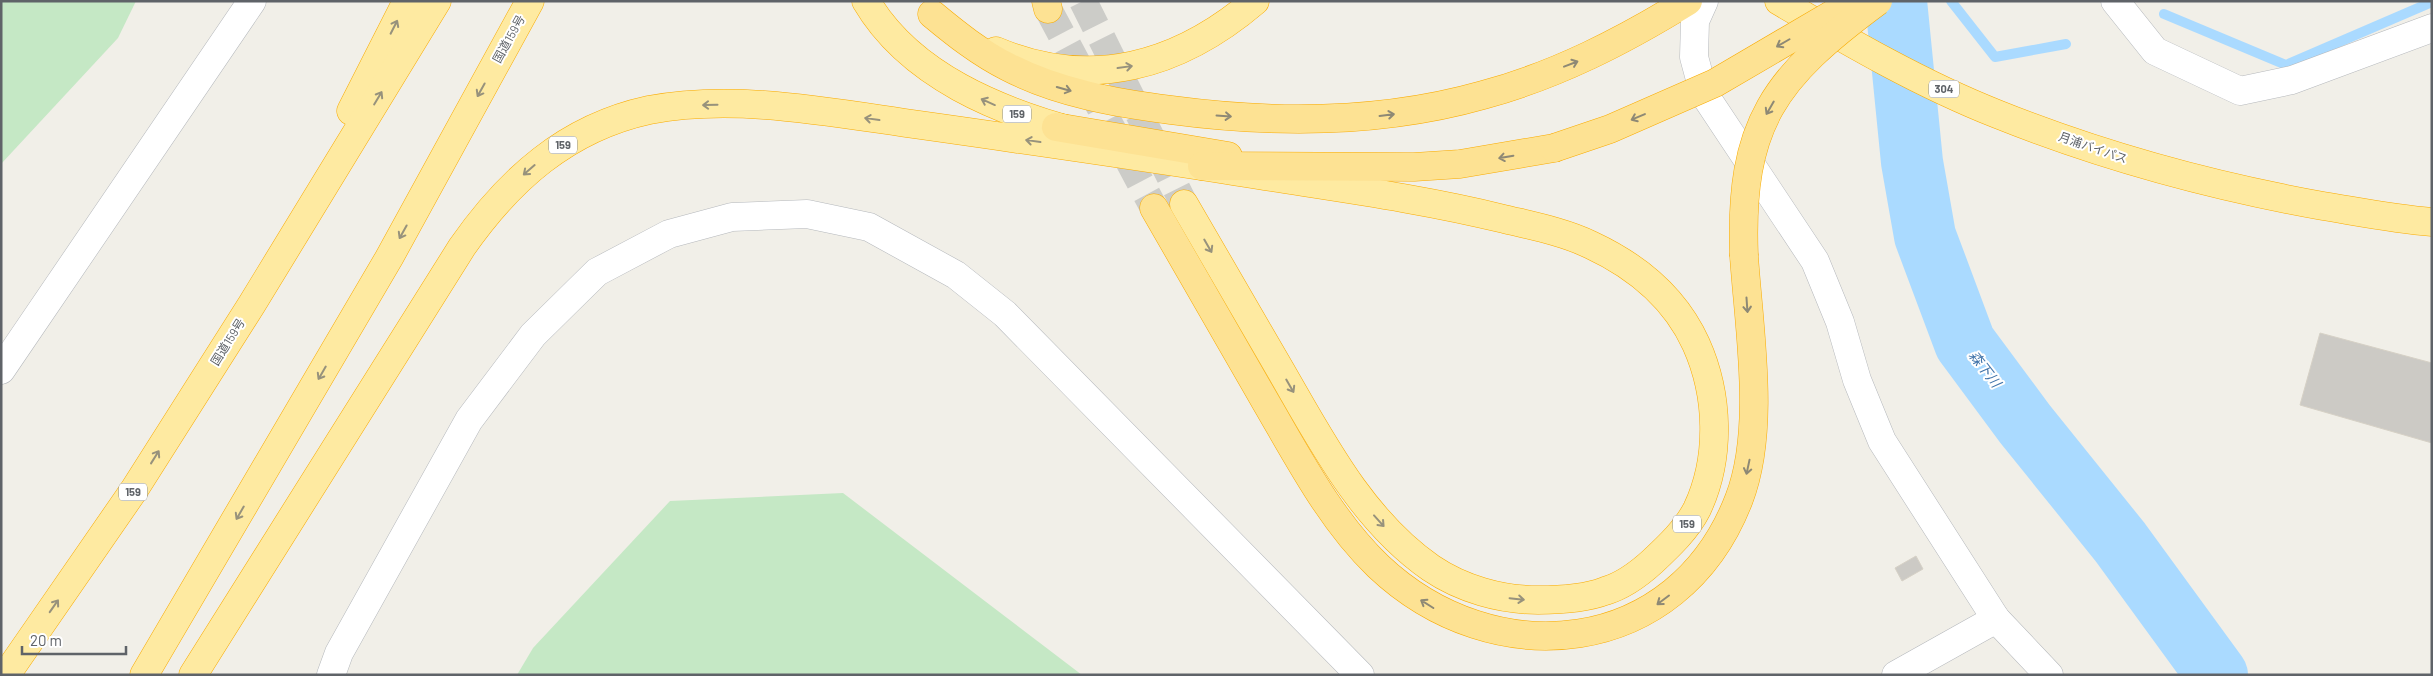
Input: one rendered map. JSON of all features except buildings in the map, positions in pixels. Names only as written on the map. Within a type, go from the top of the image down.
[{"type":"highway","name":"159","points":[[252,304],[407,1]]},
{"type":"highway","name":"国道159号","points":[[6,675],[134,490],[252,304],[437,1]]},
{"type":"highway","name":"国道159号","points":[[144,675],[389,258],[530,1]]},
{"type":"highway","name":"159","points":[[866,1],[899,43],[933,71],[970,94],[1010,112],[1056,127],[1202,166]]},
{"type":"highway","points":[[926,8],[972,41],[1018,60],[1063,69],[1104,70],[1145,64],[1183,49],[1220,29],[1256,1]]},
{"type":"highway","points":[[926,8],[969,45],[1008,68],[1050,85],[1086,95],[1145,107],[1208,115],[1268,120],[1329,120],[1385,116],[1448,104],[1526,82],[1580,61],[1688,1]]},
{"type":"highway","points":[[1202,166],[1361,168],[1460,164],[1554,148],[1618,126],[1715,83],[1855,1]]},
{"type":"highway","points":[[1154,208],[1325,501],[1350,535],[1377,565],[1406,591],[1440,612],[1475,627],[1510,636],[1549,637],[1588,633],[1623,622],[1656,606],[1682,586],[1707,557],[1726,528],[1742,490],[1749,465],[1753,432],[1753,391],[1742,214],[1746,179],[1753,145],[1767,112],[1787,80],[1812,54],[1878,1]]},
{"type":"highway","name":"月浦バイパス","points":[[1779,2],[1882,60],[1995,113],[2117,158],[2263,195],[2399,219],[2432,222]]},
{"type":"highway","name":"159","points":[[193,675],[462,247],[487,212],[516,181],[545,156],[577,136],[650,110],[743,104],[797,109],[1202,166],[1398,197],[1490,216],[1588,243],[1622,262],[1656,286],[1681,316],[1697,346],[1710,383],[1715,426],[1710,469],[1696,510],[1674,542],[1645,569],[1608,591],[1562,600],[1516,600],[1472,589],[1435,571],[1404,547],[1377,519],[1344,477],[1184,204]]},
{"type":"highway","points":[[1056,127],[1204,152],[1264,160],[1361,168]]},
{"type":"street","points":[[1,370],[252,1]]},
{"type":"street","points":[[1704,1],[1695,21],[1694,57],[1704,94],[1815,261],[1840,322],[1857,380],[1882,441],[1996,619],[2049,675]]},
{"type":"street","points":[[2115,1],[2155,51],[2240,91],[2292,80],[2432,28]]},
{"type":"street","points":[[330,675],[339,653],[469,420],[533,335],[597,272],[669,234],[732,217],[807,214],[869,227],[956,275],[1005,314],[1360,675]]},
{"type":"street","points":[[1896,675],[1996,619]]},
{"type":"green space","points":[[1,1],[136,1],[118,38],[1,164]]},
{"type":"green space","points":[[843,493],[1082,675],[517,675],[533,648],[670,501]]},
{"type":"waterway","name":"森下川","points":[[1896,1],[1912,162],[1925,236],[1965,343],[2025,424],[2120,542],[2217,675]]},
{"type":"waterway","points":[[1951,1],[1995,57],[2066,44]]},
{"type":"waterway","points":[[2164,14],[2286,65],[2432,2]]},
{"type":"tunnel","points":[[1083,1],[1184,204]]},
{"type":"tunnel","points":[[1048,9],[1154,208]]}]
